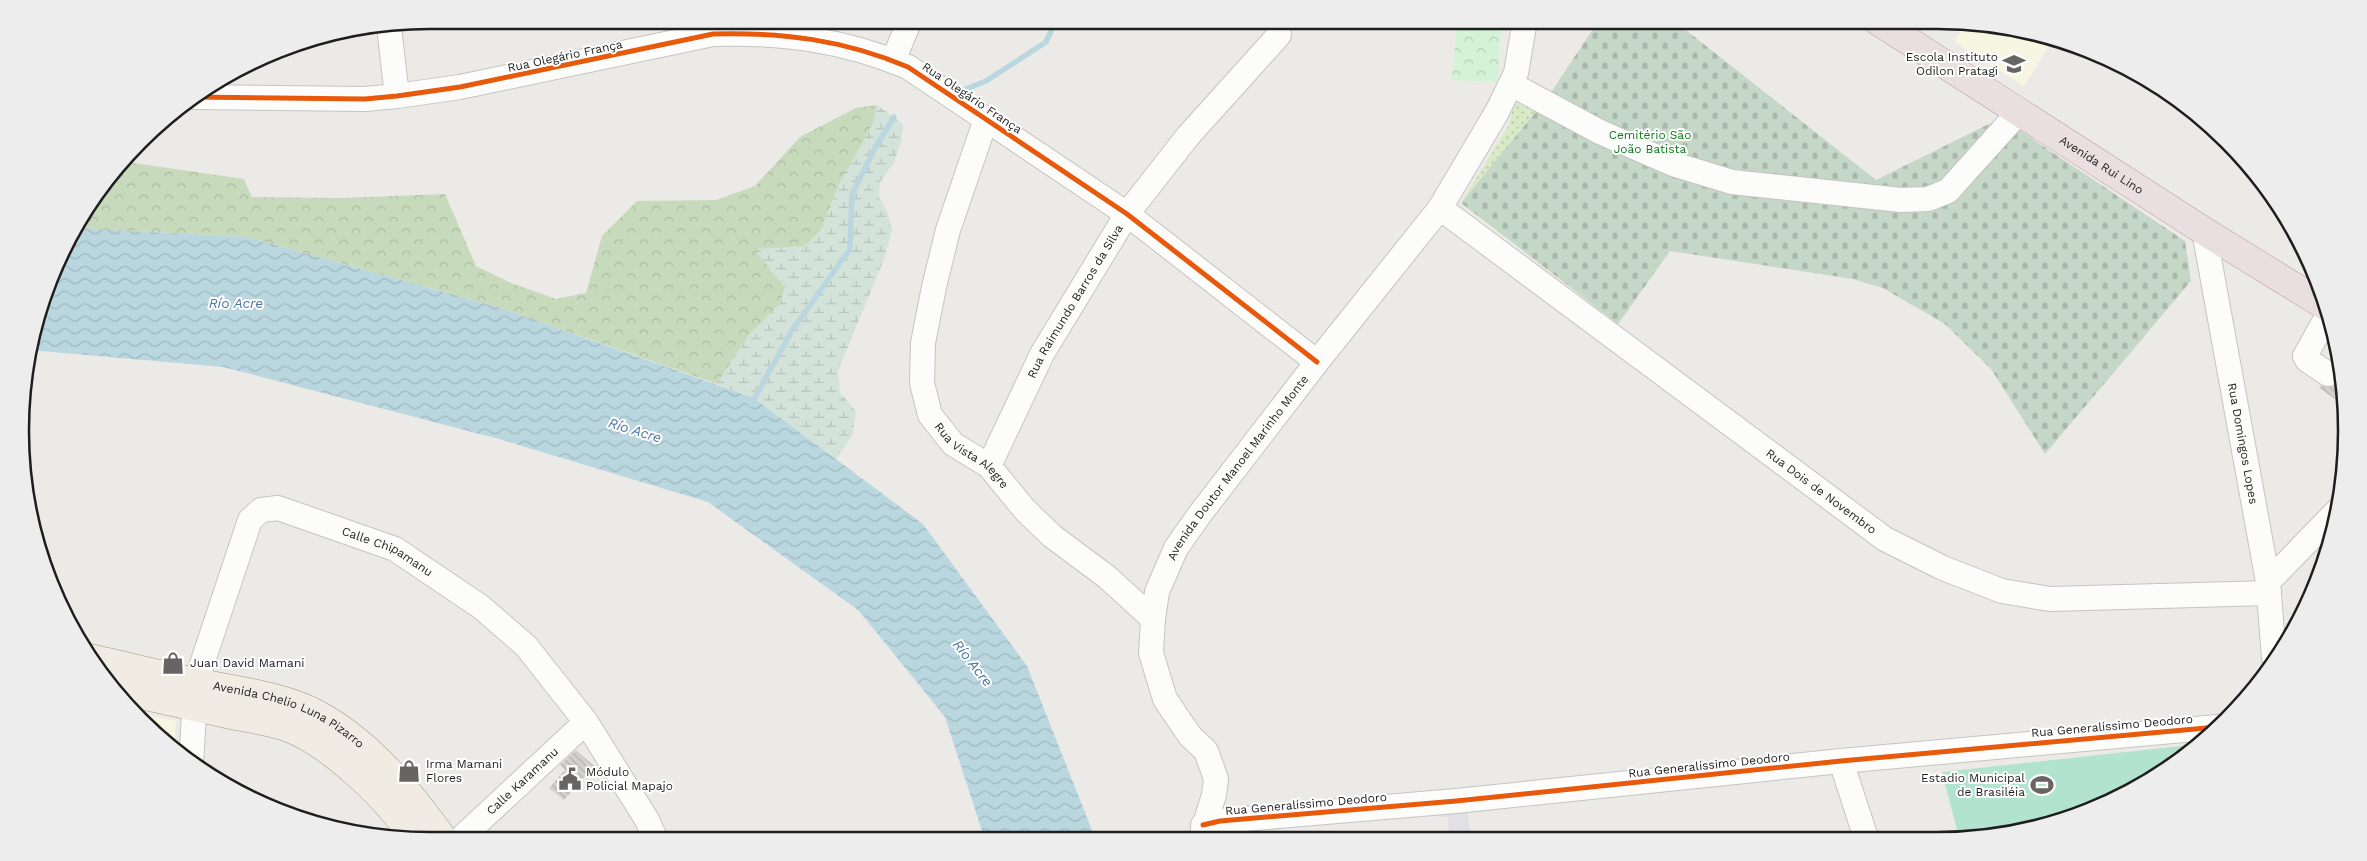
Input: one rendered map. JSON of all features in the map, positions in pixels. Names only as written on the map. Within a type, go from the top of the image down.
[{"type":"highway","name":"Avenida Rui Lino","points":[[1890,29],[2204,231],[2317,301]]},
{"type":"main road","name":"Avenida Chelio Luna Pizarro","points":[[103,663],[287,728],[324,749],[349,768],[381,797],[409,831]]},
{"type":"main road","name":"Avenida Chelio Luna Pizarro","points":[[124,690],[275,698],[316,714],[356,740],[391,773],[419,805],[438,832]]},
{"type":"street","points":[[893,61],[906,29]]},
{"type":"street","name":"Avenida Doutor Manoel Marinho Monte","points":[[1202,832],[1214,795],[1216,779],[1213,766],[1206,751],[1190,736],[1165,699],[1151,653],[1157,592],[1176,548],[1317,362],[1440,208],[1497,112],[1511,84],[1516,73],[1523,29]]},
{"type":"street","points":[[389,31],[397,96]]},
{"type":"street","name":"Rua Olegário França","points":[[206,97],[365,99],[397,96],[460,88],[712,34],[754,32],[788,35],[874,52],[908,67],[1126,214],[1317,362]]},
{"type":"street","name":"Rua Raimundo Barros da Silva","points":[[989,466],[1042,354],[1126,214],[1188,136],[1279,35]]},
{"type":"street","points":[[1511,84],[1600,132],[1673,164],[1732,182],[1901,200],[1928,199],[1948,191],[2019,112]]},
{"type":"street","name":"Rua Vista Alegre","points":[[986,119],[948,230],[923,343],[922,383],[930,415],[954,444],[989,466],[1025,510],[1052,536],[1107,577],[1153,619]]},
{"type":"street","name":"Rua Dois de Novembro","points":[[1440,208],[1885,539],[1943,568],[2002,591],[2050,598],[2268,588]]},
{"type":"street","name":"Rua Domingos Lopes","points":[[2204,231],[2268,588],[2273,650]]},
{"type":"street","points":[[2324,323],[2305,356],[2307,360],[2328,374]]},
{"type":"street","name":"Calle Chipamanu","points":[[192,753],[195,695],[250,520],[261,510],[278,508],[395,549],[481,607],[526,646],[586,722],[647,820],[652,832]]},
{"type":"street","points":[[2268,588],[2328,521]]},
{"type":"street","name":"Calle Karamanu","points":[[468,832],[586,722]]},
{"type":"street","name":"Rua Generalíssimo Deodoro","points":[[1202,832],[1220,821],[1456,801],[1841,761],[2207,728]]},
{"type":"street","points":[[1841,761],[1864,832]]},
{"type":"shaded area","name":"Escola Instituto Odilon Pratagi","points":[[1962,30],[2015,36],[2050,45],[2024,86],[1954,42]]},
{"type":"shaded area","points":[[145,714],[176,721],[175,740]]},
{"type":"shaded area","points":[[1468,812],[1469,832],[1449,832],[1448,817],[1441,817],[1441,814]]},
{"type":"green space","points":[[1456,29],[1501,29],[1497,82],[1452,80]]},
{"type":"green space","name":"Cemitério São João Batista","points":[[1593,29],[1684,29],[1876,180],[2001,118],[2185,241],[2191,281],[2045,454],[1991,369],[1945,324],[1883,288],[1853,279],[1670,251],[1618,324],[1461,203],[1548,97]]},
{"type":"green space","points":[[1515,100],[1541,105],[1461,203],[1509,125]]},
{"type":"green space","points":[[877,105],[873,124],[839,185],[820,232],[805,246],[769,268],[785,287],[780,304],[749,335],[717,384],[501,308],[247,237],[84,229],[96,207],[131,163],[244,179],[252,197],[343,198],[445,194],[476,266],[511,283],[556,299],[586,293],[602,236],[637,201],[716,200],[755,186],[800,137],[856,108]]},
{"type":"green space","points":[[877,105],[903,124],[901,142],[894,163],[880,182],[879,197],[887,211],[892,230],[883,262],[838,371],[840,393],[856,411],[853,434],[836,459],[754,398],[717,384],[749,335],[780,304],[785,287],[754,249],[805,246],[820,232],[839,185],[873,124]]},
{"type":"green space","name":"Estadio Municipal de Brasiléia","points":[[2185,745],[2160,765],[2090,802],[2040,819],[1989,829],[1957,831],[1942,772]]},
{"type":"water","name":"Río Acre","points":[[84,229],[247,237],[501,308],[754,398],[923,524],[1027,666],[1092,832],[982,832],[945,717],[868,622],[858,610],[708,502],[499,439],[223,367],[36,351],[50,301],[59,277]]},
{"type":"building","points":[[2336,385],[2337,400],[2319,388],[2321,386]]},
{"type":"building","name":"Módulo Policial Mapajo","points":[[576,750],[594,766],[564,800],[549,788],[565,770],[560,765]]},
{"type":"waterway","points":[[966,89],[986,81],[1046,42],[1052,29]]},
{"type":"waterway","points":[[751,404],[793,329],[850,249],[852,194],[876,146],[894,117]]},
{"type":"cycle path","points":[[206,97],[365,99],[397,96],[460,87],[713,34],[789,36],[837,44],[908,67],[1127,214],[1317,362]]},
{"type":"cycle path","points":[[1203,825],[1220,821],[1456,801],[1841,761],[2207,728]]},
{"type":"place","name":"Escola Instituto Odilon Pratagi","points":[[2014,64]]},
{"type":"place","name":"Juan David Mamani","points":[[173,663]]},
{"type":"place","name":"Irma Mamani Flores","points":[[409,771]]},
{"type":"place","name":"Módulo Policial Mapajo","points":[[570,779]]},
{"type":"place","name":"Estadio Municipal de Brasiléia","points":[[2042,785]]}]
